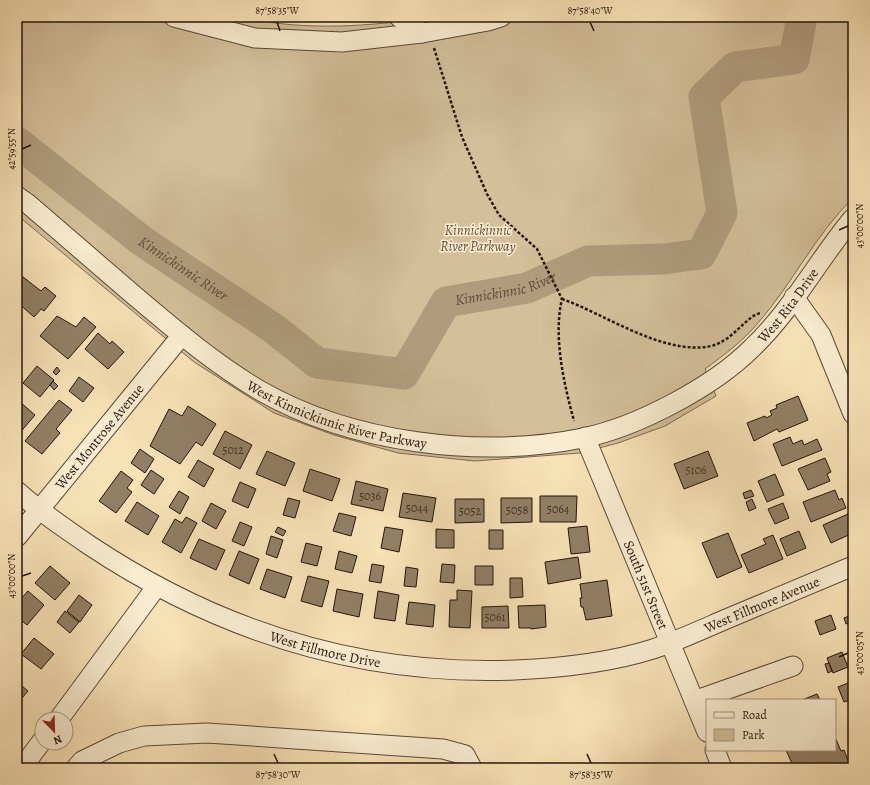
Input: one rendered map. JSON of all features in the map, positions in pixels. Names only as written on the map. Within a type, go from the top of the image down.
[{"type":"street","points":[[174,17],[255,38],[342,42],[422,25],[488,21],[501,17]]},
{"type":"street","points":[[399,17],[422,25]]},
{"type":"street","name":"West Kinnickinnic River Parkway","points":[[17,196],[182,335],[259,390],[300,410],[338,424],[382,436],[429,443],[471,446],[518,446],[580,430],[631,423],[679,400],[711,381]]},
{"type":"street","name":"West Rita Drive","points":[[711,381],[752,348],[794,297],[853,218]]},
{"type":"street","points":[[794,297],[821,335],[853,414]]},
{"type":"street","name":"West Montrose Avenue","points":[[17,537],[182,335]]},
{"type":"street","name":"South 51st Street","points":[[580,430],[706,730]]},
{"type":"street","name":"West Fillmore Drive","points":[[17,491],[40,510],[108,557],[157,586],[210,613],[262,633],[302,646],[393,665],[455,671],[531,669],[597,662],[653,648],[669,642]]},
{"type":"street","name":"West Fillmore Avenue","points":[[669,642],[853,566]]},
{"type":"street","points":[[65,711],[157,586]]},
{"type":"street","points":[[694,701],[793,666]]},
{"type":"street","points":[[76,768],[82,761],[119,743],[144,736],[207,733],[443,749],[465,755],[472,768]]},
{"type":"street","points":[[22,768],[35,751]]},
{"type":"street","points":[[715,751],[722,768]]},
{"type":"path","points":[[422,25],[434,48],[462,137],[487,194],[499,215],[537,249],[562,299],[626,328],[668,342],[692,347],[712,346],[732,336],[755,313],[760,312],[775,321]]},
{"type":"path","points":[[562,299],[560,308],[560,329],[563,376],[580,430]]},
{"type":"green space","name":"Kinnickinnic River Parkway","points":[[17,17],[241,17],[290,25],[338,26],[387,23],[436,17],[853,17],[853,198],[839,212],[815,243],[771,308],[752,330],[740,342],[705,369],[716,396],[665,426],[618,443],[580,453],[475,461],[398,453],[334,435],[274,413],[194,362],[17,215]]},
{"type":"building","points":[[18,273],[41,291],[45,287],[56,296],[44,311],[41,309],[34,317],[17,302]]},
{"type":"building","points":[[853,304],[853,315],[848,308]]},
{"type":"building","points":[[57,316],[76,327],[84,317],[96,327],[68,359],[40,336]]},
{"type":"building","points":[[98,333],[110,344],[112,341],[124,352],[108,369],[85,349]]},
{"type":"building","points":[[37,366],[54,380],[40,397],[23,383]]},
{"type":"building","points":[[57,367],[60,371],[56,375],[53,372]]},
{"type":"building","points":[[79,377],[94,388],[83,402],[69,391]]},
{"type":"building","points":[[53,381],[58,386],[54,390],[50,385]]},
{"type":"building","points":[[798,396],[808,420],[779,432],[777,429],[754,441],[747,423],[772,415],[770,411],[777,408],[776,405]]},
{"type":"building","points":[[59,400],[72,410],[56,429],[60,433],[42,454],[25,441]]},
{"type":"building","points":[[20,402],[35,415],[18,435],[17,406]]},
{"type":"building","points":[[188,406],[216,424],[202,446],[196,442],[180,464],[150,446],[169,409],[182,416]]},
{"type":"building","points":[[225,431],[252,445],[240,469],[213,454]]},
{"type":"building","points":[[790,437],[793,444],[802,440],[804,445],[817,439],[822,450],[782,466],[773,444]]},
{"type":"building","points":[[140,449],[154,459],[145,473],[131,463]]},
{"type":"building","points":[[267,451],[295,463],[285,486],[256,474]]},
{"type":"building","points":[[708,451],[718,476],[684,489],[674,464]]},
{"type":"building","points":[[825,458],[831,472],[827,474],[830,481],[808,490],[798,469]]},
{"type":"building","points":[[198,460],[214,469],[204,487],[188,477]]},
{"type":"building","points":[[310,469],[340,479],[332,501],[303,491]]},
{"type":"building","points":[[151,470],[164,479],[154,494],[141,485]]},
{"type":"building","points":[[121,471],[133,480],[127,488],[132,492],[116,513],[99,501]]},
{"type":"building","points":[[775,474],[784,495],[767,502],[758,481]]},
{"type":"building","points":[[356,481],[388,489],[383,511],[351,504]]},
{"type":"building","points":[[240,482],[256,489],[248,508],[232,501]]},
{"type":"building","points":[[751,490],[754,496],[745,499],[743,493]]},
{"type":"building","points":[[835,490],[839,500],[842,498],[846,508],[811,522],[803,502]]},
{"type":"building","points":[[179,491],[189,497],[180,514],[169,507]]},
{"type":"building","points":[[403,493],[436,498],[432,522],[399,517]]},
{"type":"building","points":[[540,496],[577,496],[576,522],[540,522]]},
{"type":"building","points":[[288,498],[300,501],[295,518],[283,515]]},
{"type":"building","points":[[501,498],[532,498],[532,522],[501,523]]},
{"type":"building","points":[[455,499],[484,499],[484,522],[455,523]]},
{"type":"building","points":[[752,499],[756,508],[749,511],[746,502]]},
{"type":"building","points":[[137,502],[159,516],[148,535],[125,521]]},
{"type":"building","points":[[211,503],[226,511],[216,529],[202,521]]},
{"type":"building","points":[[783,503],[789,518],[775,524],[768,509]]},
{"type":"building","points":[[339,513],[356,517],[351,536],[333,531]]},
{"type":"building","points":[[848,514],[853,526],[853,533],[831,543],[823,525]]},
{"type":"building","points":[[186,517],[197,523],[181,553],[162,542],[175,519],[182,523]]},
{"type":"building","points":[[240,522],[252,527],[244,546],[232,541]]},
{"type":"building","points":[[587,526],[590,552],[571,554],[568,528]]},
{"type":"building","points":[[278,527],[286,531],[283,536],[275,532]]},
{"type":"building","points":[[385,527],[403,530],[399,552],[381,548]]},
{"type":"building","points":[[436,529],[454,530],[454,548],[436,548]]},
{"type":"building","points":[[489,530],[503,530],[503,549],[489,549]]},
{"type":"building","points":[[799,531],[806,548],[787,556],[780,539]]},
{"type":"building","points":[[728,533],[742,567],[717,578],[702,543]]},
{"type":"building","points":[[773,535],[783,559],[749,573],[741,555],[766,544],[763,539]]},
{"type":"building","points":[[271,536],[283,540],[277,558],[266,554]]},
{"type":"building","points":[[199,539],[225,550],[216,570],[190,558]]},
{"type":"building","points":[[306,543],[322,547],[317,566],[301,562]]},
{"type":"building","points":[[239,551],[259,559],[249,584],[229,575]]},
{"type":"building","points":[[339,551],[357,556],[352,573],[335,569]]},
{"type":"building","points":[[578,557],[581,578],[548,584],[545,562]]},
{"type":"building","points":[[372,564],[384,566],[381,583],[369,581]]},
{"type":"building","points":[[442,564],[455,565],[454,583],[440,582]]},
{"type":"building","points":[[50,566],[70,583],[55,600],[35,583]]},
{"type":"building","points":[[475,566],[493,566],[493,585],[475,585]]},
{"type":"building","points":[[406,567],[418,569],[416,587],[404,586]]},
{"type":"building","points":[[267,569],[292,577],[285,598],[260,589]]},
{"type":"building","points":[[308,576],[329,581],[322,607],[301,601]]},
{"type":"building","points":[[510,578],[522,578],[523,597],[510,598]]},
{"type":"building","points":[[607,580],[612,616],[586,620],[583,607],[581,607],[580,598],[582,598],[580,584]]},
{"type":"building","points":[[337,589],[363,594],[359,617],[333,611]]},
{"type":"building","points":[[457,590],[472,591],[470,628],[449,627],[450,600],[457,600]]},
{"type":"building","points":[[28,591],[44,605],[27,625],[17,617],[17,600],[20,600]]},
{"type":"building","points":[[378,591],[399,595],[395,621],[374,618]]},
{"type":"building","points":[[79,595],[92,605],[80,622],[67,611]]},
{"type":"building","points":[[409,602],[435,605],[433,627],[406,624]]},
{"type":"building","points":[[545,605],[546,627],[531,629],[519,628],[518,606]]},
{"type":"building","points":[[508,606],[509,628],[482,628],[482,607]]},
{"type":"building","points":[[65,611],[79,622],[70,633],[57,622]]},
{"type":"building","points":[[831,615],[836,629],[820,635],[815,621]]},
{"type":"building","points":[[849,616],[851,622],[846,624],[844,618]]},
{"type":"building","points":[[34,638],[54,654],[41,669],[21,654]]},
{"type":"building","points":[[842,652],[848,667],[833,673],[827,658]]},
{"type":"building","points":[[829,663],[832,671],[828,673],[825,664]]},
{"type":"building","points":[[853,681],[853,699],[844,702],[838,687]]},
{"type":"building","points":[[17,682],[28,691],[17,704]]},
{"type":"building","points":[[817,694],[820,699],[804,699]]},
{"type":"building","points":[[836,739],[841,751],[844,750],[851,768],[794,768],[786,751],[836,751]]},
{"type":"waterway","name":"Kinnickinnic River","points":[[17,142],[142,241],[273,328],[317,363],[404,374],[446,302],[527,288],[588,261],[663,259],[701,254],[722,213],[704,97],[735,67],[794,59],[802,17]]}]
